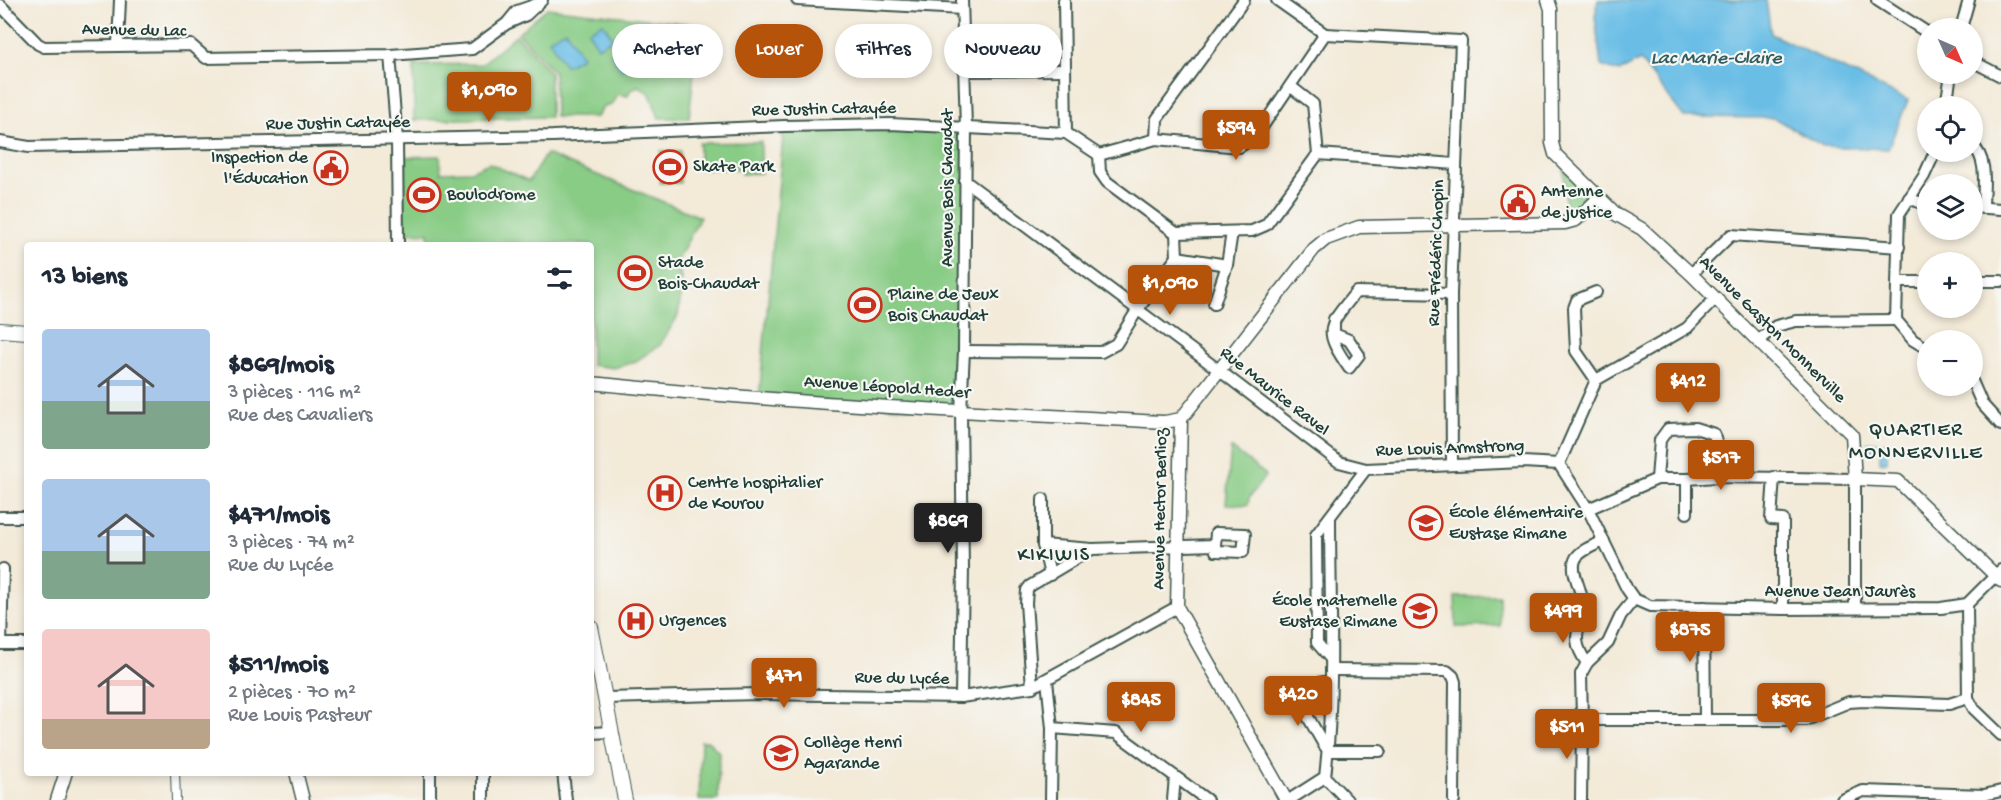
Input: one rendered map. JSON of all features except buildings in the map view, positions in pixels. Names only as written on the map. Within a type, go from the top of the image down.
[{"type":"main road","points":[[0,330],[24,332]]},
{"type":"main road","points":[[595,669],[606,698],[625,800]]},
{"type":"street","points":[[118,44],[120,0]]},
{"type":"street","points":[[797,0],[962,5]]},
{"type":"street","points":[[1064,0],[1066,133],[1099,155],[1156,139],[1239,147],[1256,136],[1325,34],[1277,0]]},
{"type":"street","points":[[1156,139],[1156,119],[1244,0]]},
{"type":"street","name":"Avenue Gaston Monnerville","points":[[1548,0],[1551,9],[1552,143],[1555,154],[1617,215],[1642,229],[1691,274],[1852,435],[1855,479]]},
{"type":"street","points":[[1877,0],[1917,26]]},
{"type":"street","points":[[1964,18],[1969,0]]},
{"type":"street","name":"Avenue du Lac","points":[[0,4],[40,46],[191,45],[206,58],[390,55],[472,49],[506,24],[517,11],[540,2]]},
{"type":"street","name":"Avenue Bois Chaudat","points":[[962,5],[963,24]]},
{"type":"street","name":"Rue Frédéric Chopin","points":[[1325,34],[1461,41],[1451,294],[1452,465]]},
{"type":"street","points":[[390,55],[397,139],[398,242]]},
{"type":"street","points":[[1983,67],[2001,76]]},
{"type":"street","name":"Avenue Bois Chaudat","points":[[961,697],[963,568],[961,411],[964,351],[966,127],[964,78]]},
{"type":"street","points":[[1099,155],[1100,172],[1107,182],[1176,233],[1252,231],[1266,225],[1318,154],[1313,104],[1290,86]]},
{"type":"street","name":"Rue Justin Catayée","points":[[0,142],[29,147],[553,136],[891,124],[1066,133]]},
{"type":"street","points":[[1318,154],[1456,165]]},
{"type":"street","points":[[1917,342],[1896,320],[1899,214],[1930,162]]},
{"type":"street","name":"Rue Maurice Ravel","points":[[965,181],[1339,462],[1366,469]]},
{"type":"street","name":"Avenue Hector Berlioz","points":[[1287,800],[1177,607],[1181,418],[1314,249],[1326,239],[1359,227],[1565,224],[1576,220],[1599,198]]},
{"type":"street","points":[[1909,198],[1917,202]]},
{"type":"street","points":[[1983,208],[2001,209]]},
{"type":"street","points":[[1214,304],[1227,265],[1232,232]]},
{"type":"street","points":[[964,351],[1101,352],[1116,344],[1138,309],[1177,257],[1176,233]]},
{"type":"street","points":[[1691,274],[1731,235],[1899,247]]},
{"type":"street","points":[[1177,257],[1227,265]]},
{"type":"street","points":[[1983,282],[2001,281]]},
{"type":"street","points":[[1898,282],[1917,282]]},
{"type":"street","points":[[1334,319],[1356,292],[1451,294]]},
{"type":"street","points":[[1596,292],[1577,300],[1574,308],[1576,351],[1596,380]]},
{"type":"street","points":[[1581,800],[1581,674],[1587,663],[1608,643],[1620,615],[1634,598],[1627,590],[1588,509],[1559,464],[1596,380],[1687,328],[1716,298]]},
{"type":"street","points":[[1759,340],[1776,326],[1796,321],[1896,320]]},
{"type":"street","name":"Avenue Léopold Heder","points":[[594,382],[759,398],[961,411],[1165,422],[1181,418]]},
{"type":"street","points":[[1979,396],[1982,404],[2001,425]]},
{"type":"street","points":[[1657,478],[1660,440],[1668,429],[1695,428],[1714,434],[1718,449],[1716,477]]},
{"type":"street","name":"Rue Louis Armstrong","points":[[1326,777],[1329,751],[1330,517],[1366,469],[1523,462],[1559,464]]},
{"type":"street","points":[[1774,477],[1771,519],[1783,520],[1783,609]]},
{"type":"street","points":[[1588,509],[1657,478],[1774,477],[1898,481],[2000,576],[1967,604],[1968,698],[1974,709],[2001,735]]},
{"type":"street","points":[[1687,479],[1687,513]]},
{"type":"street","points":[[1855,479],[1855,608]]},
{"type":"street","points":[[1043,499],[1043,545],[1050,575]]},
{"type":"street","points":[[0,517],[24,517]]},
{"type":"street","points":[[1587,663],[1578,651],[1577,634],[1583,601],[1574,568],[1575,560],[1580,553],[1604,541]]},
{"type":"street","points":[[1043,545],[1092,549],[1179,544],[1215,545]]},
{"type":"street","points":[[1032,687],[1026,614],[1027,590],[1092,549]]},
{"type":"street","points":[[3,569],[1,644],[24,644]]},
{"type":"street","name":"Avenue Jean Jaurès","points":[[1634,598],[1650,606],[1783,609],[1941,608],[1967,604]]},
{"type":"street","points":[[1704,606],[1706,719]]},
{"type":"street","name":"Rue du Lycée","points":[[606,698],[758,694],[961,697],[1032,687],[1177,607]]},
{"type":"street","points":[[1380,751],[1329,751],[1292,689],[1330,675],[1447,671],[1455,681],[1454,800]]},
{"type":"street","points":[[1047,680],[1052,728],[1051,800]]},
{"type":"street","points":[[1582,720],[1805,720],[1849,702],[1949,705],[1968,698]]},
{"type":"street","points":[[1052,728],[1116,733],[1207,800]]},
{"type":"street","points":[[594,733],[612,732]]},
{"type":"street","points":[[57,800],[65,776]]},
{"type":"street","points":[[175,776],[176,800]]},
{"type":"street","points":[[297,776],[303,800]]},
{"type":"street","points":[[429,776],[430,800]]},
{"type":"street","points":[[483,776],[483,800]]},
{"type":"street","points":[[564,776],[567,800]]},
{"type":"street","points":[[1173,800],[1175,777]]},
{"type":"street","points":[[1287,800],[1326,777],[1347,800]]},
{"type":"street","points":[[1842,800],[1863,791],[1984,795],[2001,791]]},
{"type":"green space","points":[[547,8],[690,24],[612,24],[612,78],[693,78],[689,118],[659,118],[650,94],[638,86],[629,92],[628,96],[619,94],[612,105],[603,107],[597,117],[555,117],[554,72],[518,33]]},
{"type":"green space","points":[[516,35],[550,72],[550,117],[414,120],[414,65],[482,64]]},
{"type":"green space","name":"Plaine de Jeux Bois Chaudat","points":[[784,126],[966,127],[961,411],[759,398]]},
{"type":"green space","points":[[761,142],[761,173],[741,174],[740,169],[699,169],[699,143]]},
{"type":"green space","name":"Skate Park","points":[[661,151],[680,151],[680,183],[660,183]]},
{"type":"green space","name":"Stade Bois-Chaudat","points":[[546,154],[700,217],[678,260],[682,286],[678,316],[660,345],[636,361],[614,368],[594,365],[594,242],[428,242],[429,233],[401,232],[403,157],[440,156],[441,172],[471,171],[489,163],[529,181]]},
{"type":"green space","points":[[1564,170],[1578,183],[1586,200],[1583,206],[1566,217]]},
{"type":"green space","points":[[1231,448],[1266,475],[1249,498],[1248,505],[1226,504]]},
{"type":"green space","points":[[1499,596],[1500,626],[1456,627],[1455,597]]},
{"type":"green space","points":[[701,741],[708,741],[719,752],[718,800],[699,800]]},
{"type":"water","name":"Lac Marie-Claire","points":[[1598,0],[1766,0],[1771,34],[1908,100],[1888,149],[1823,146],[1774,118],[1684,117],[1640,60],[1619,72],[1601,66],[1595,17]]},
{"type":"water","points":[[603,23],[612,39],[598,47],[588,31]]},
{"type":"water","points":[[566,30],[582,57],[565,66],[549,39]]},
{"type":"water","points":[[1868,442],[1888,443],[1887,462],[1880,462],[1880,450],[1868,449]]},
{"type":"place","name":"Skate Park","points":[[670,167]]},
{"type":"place","name":"Inspection de l'Éducation","points":[[331,168]]},
{"type":"place","name":"Boulodrome","points":[[424,195]]},
{"type":"place","name":"Antenne de justice","points":[[1518,202]]},
{"type":"place","name":"Stade Bois-Chaudat","points":[[635,273]]},
{"type":"place","name":"Plaine de Jeux Bois Chaudat","points":[[865,305]]},
{"type":"place","name":"Centre hospitalier de Kourou","points":[[665,493]]},
{"type":"place","name":"École élémentaire Eustase Rimane","points":[[1426,523]]},
{"type":"place","name":"École maternelle Eustase Rimane","points":[[1420,611]]},
{"type":"place","name":"Urgences","points":[[636,621]]},
{"type":"place","name":"Collège Henri Agarande","points":[[781,753]]},
{"type":"district","name":"QUARTIER MONNERVILLE","points":[[1916,442]]},
{"type":"district","name":"KIKIWIS","points":[[1054,556]]}]
